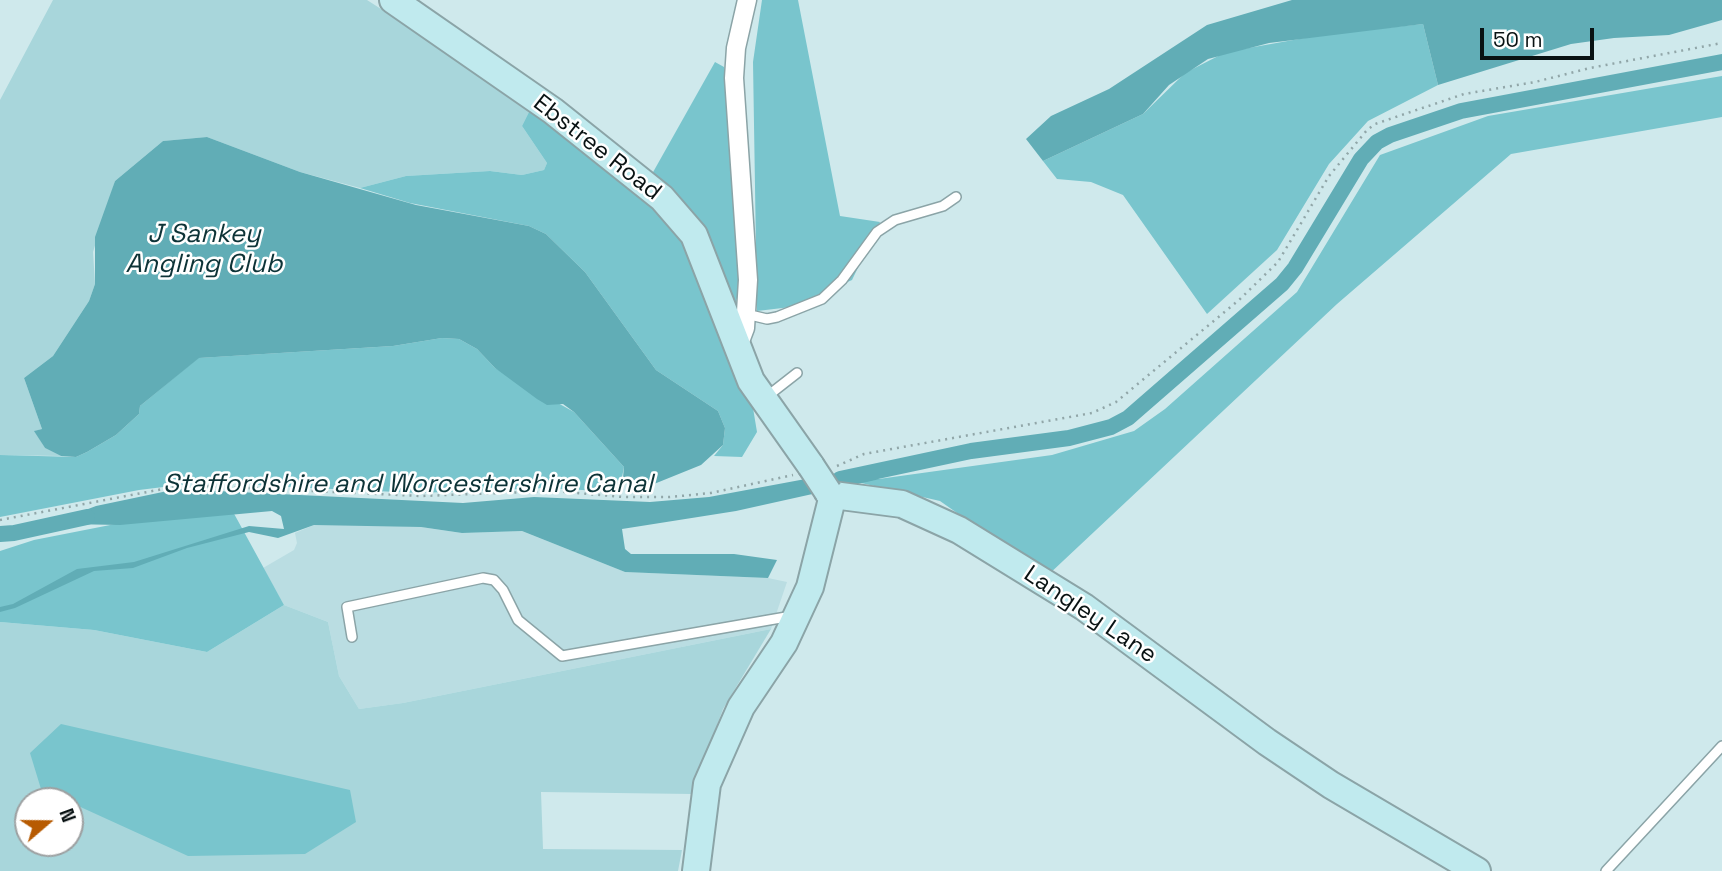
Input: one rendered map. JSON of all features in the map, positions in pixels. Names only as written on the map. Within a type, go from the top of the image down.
[{"type":"street","name":"Ebstree Road","points":[[393,0],[553,111],[662,198],[694,235],[737,349]]},
{"type":"street","points":[[696,871],[707,784],[741,707],[784,643],[810,587],[819,479],[763,400],[737,349],[745,328],[748,280],[734,78],[736,48],[747,0]]},
{"type":"street","name":"Langley Lane","points":[[819,479],[902,504],[960,530],[1084,607],[1266,742],[1331,785],[1477,871]]},
{"type":"lane","points":[[746,314],[767,319],[822,299],[842,280],[877,232],[895,220],[943,206],[956,197]]},
{"type":"lane","points":[[763,400],[797,373]]},
{"type":"lane","points":[[352,637],[347,607],[483,578],[494,580],[503,590],[518,620],[562,656],[578,656],[797,615]]},
{"type":"lane","points":[[1606,871],[1722,746]]},
{"type":"path","points":[[0,520],[184,485],[421,496],[554,491],[624,497],[670,497],[711,493],[819,479],[864,454],[1084,414],[1116,402],[1239,300],[1278,262],[1329,176],[1375,124],[1464,94],[1722,43]]},
{"type":"shaded area","points":[[53,0],[367,0],[532,106],[522,126],[547,163],[544,170],[522,175],[490,171],[406,176],[360,188],[300,172],[207,137],[163,141],[115,181],[93,252],[95,284],[89,301],[53,356],[24,378],[42,429],[35,431],[45,448],[61,456],[0,455],[0,100]]},
{"type":"shaded area","points":[[762,0],[798,0],[840,216],[880,222],[852,280],[791,307],[757,311],[753,62]]},
{"type":"shaded area","points":[[1423,24],[1438,85],[1368,121],[1329,164],[1277,250],[1207,314],[1123,195],[1091,182],[1057,179],[1043,161],[1143,114],[1185,73],[1226,52],[1327,34]]},
{"type":"shaded area","points":[[715,62],[724,67],[735,222],[739,292],[732,313],[652,174]]},
{"type":"shaded area","points":[[1722,76],[1722,117],[1511,154],[1337,304],[1047,576],[940,501],[857,482],[1052,455],[1134,431],[1165,409],[1297,292],[1380,155],[1488,116]]},
{"type":"shaded area","points":[[532,106],[644,192],[691,248],[712,313],[753,408],[757,432],[742,457],[714,456],[723,445],[725,428],[718,411],[656,370],[585,272],[546,234],[529,226],[410,203],[360,188],[406,176],[490,171],[522,175],[544,170],[547,163],[522,126]]},
{"type":"shaded area","points":[[442,338],[459,339],[477,349],[495,368],[574,412],[624,467],[619,492],[545,488],[419,493],[267,486],[220,480],[139,490],[0,517],[0,455],[76,457],[87,452],[116,435],[139,414],[140,406],[198,358],[393,346]]},
{"type":"shaded area","points":[[232,510],[284,605],[207,652],[94,630],[0,622],[0,551],[34,540],[156,516]]},
{"type":"shaded area","points":[[314,525],[421,527],[462,533],[522,531],[625,572],[768,578],[787,582],[771,629],[403,703],[359,709],[339,676],[328,622],[284,605],[263,568],[294,550],[297,543],[295,533]]},
{"type":"shaded area","points":[[284,605],[328,622],[339,676],[359,709],[403,703],[771,629],[723,709],[692,794],[541,792],[543,849],[682,850],[678,871],[0,871],[0,622],[94,630],[207,652]]},
{"type":"shaded area","points":[[61,724],[350,790],[356,822],[305,854],[188,856],[84,809],[84,787],[40,787],[30,753]]},
{"type":"water","points":[[1292,0],[1722,0],[1722,20],[1669,35],[1571,44],[1438,85],[1423,24],[1269,43],[1208,59],[1169,85],[1143,114],[1043,161],[1026,139],[1051,116],[1109,89],[1207,25]]},
{"type":"water","name":"J Sankey Angling Club","points":[[207,137],[300,172],[416,205],[529,226],[546,234],[585,272],[656,370],[718,411],[725,428],[723,445],[701,465],[654,484],[623,478],[624,467],[574,412],[563,404],[547,405],[537,399],[495,368],[477,349],[459,339],[442,338],[393,346],[199,358],[140,406],[139,414],[116,435],[87,452],[76,457],[61,456],[45,448],[34,431],[42,429],[24,378],[53,356],[89,301],[95,284],[95,237],[115,181],[163,141]]},
{"type":"water","points":[[843,472],[880,479],[736,511],[622,529],[625,549],[631,554],[734,554],[777,560],[768,578],[625,572],[522,531],[462,533],[421,527],[314,525],[278,538],[249,532],[187,548],[133,568],[94,571],[15,608],[0,612],[0,607],[13,604],[77,569],[134,562],[249,526],[284,529],[281,516],[272,511],[120,525],[68,524],[67,517],[96,506],[177,489],[463,503],[534,497],[650,502],[709,497]]},
{"type":"waterway","name":"Staffordshire and Worcestershire Canal","points":[[840,479],[971,451],[1069,438],[1111,427],[1128,418],[1282,284],[1295,268],[1361,159],[1377,142],[1390,135],[1461,111],[1722,62]]},
{"type":"waterway","name":"Staffordshire and Worcestershire Canal","points":[[0,534],[87,517]]}]
